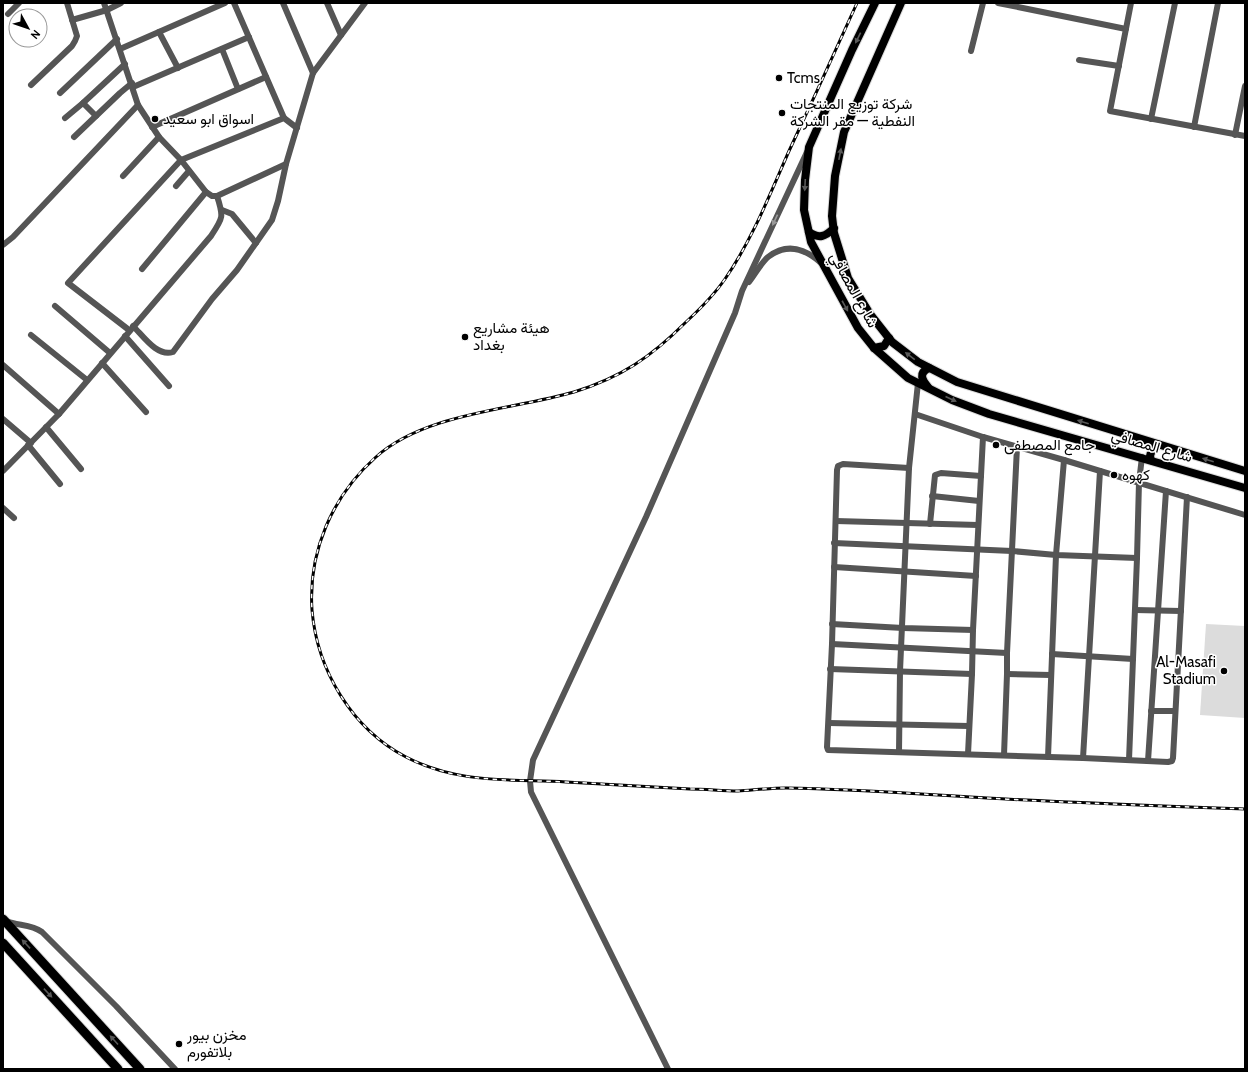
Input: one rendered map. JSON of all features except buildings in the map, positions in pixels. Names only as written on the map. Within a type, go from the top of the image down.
[{"type":"highway","points":[[3,919],[140,1069]]},
{"type":"highway","points":[[3,943],[118,1069]]},
{"type":"main road","name":"شارع المصافي","points":[[875,3],[809,146],[805,180],[804,210],[811,242],[858,328],[874,348],[908,378],[952,400],[989,414],[1245,488]]},
{"type":"main road","name":"شارع المصافي","points":[[901,3],[864,90],[844,132],[835,176],[832,216],[836,240],[848,278],[870,314],[892,342],[926,366],[957,382],[1245,472]]},
{"type":"main road","points":[[809,232],[821,237],[828,234],[834,228]]},
{"type":"main road","points":[[874,348],[884,346],[889,338]]},
{"type":"main road","points":[[918,383],[926,366]]},
{"type":"main road","points":[[926,366],[922,378],[929,388]]},
{"type":"main road","points":[[1140,457],[1143,450],[1142,440]]},
{"type":"main road","points":[[1151,460],[1150,458],[1152,452],[1158,445]]},
{"type":"street","points":[[31,85],[72,46],[75,41],[77,36],[67,3]]},
{"type":"street","points":[[104,3],[138,105],[159,137],[181,160],[206,192],[212,196],[217,196],[286,164]]},
{"type":"street","points":[[72,20],[107,10],[121,3]]},
{"type":"street","points":[[120,49],[225,3]]},
{"type":"street","points":[[234,3],[284,118],[297,128]]},
{"type":"street","points":[[283,3],[313,73]]},
{"type":"street","points":[[328,3],[341,35]]},
{"type":"street","points":[[284,118],[181,160],[68,283],[131,328],[157,350],[168,353],[173,352],[272,220],[278,201],[286,164],[313,73],[365,3]]},
{"type":"street","points":[[971,51],[983,3]]},
{"type":"street","points":[[998,3],[1126,29]]},
{"type":"street","points":[[1131,3],[1110,111],[1245,136]]},
{"type":"street","points":[[1151,119],[1175,3]]},
{"type":"street","points":[[1194,127],[1218,3]]},
{"type":"street","points":[[159,32],[178,68]]},
{"type":"street","points":[[74,137],[120,93],[132,85],[178,68],[249,37]]},
{"type":"street","points":[[60,93],[117,39]]},
{"type":"street","points":[[222,49],[238,89]]},
{"type":"street","points":[[1079,60],[1119,66]]},
{"type":"street","points":[[65,118],[125,64]]},
{"type":"street","points":[[152,127],[266,77]]},
{"type":"street","points":[[1235,134],[1245,86]]},
{"type":"street","points":[[83,103],[96,116]]},
{"type":"street","points":[[3,245],[13,237],[138,105]]},
{"type":"street","points":[[123,176],[159,137]]},
{"type":"street","points":[[668,1069],[531,792],[530,781],[533,760],[646,517],[735,313],[742,291],[809,146]]},
{"type":"street","points":[[176,186],[189,171]]},
{"type":"street","points":[[142,269],[206,192]]},
{"type":"street","points":[[3,471],[59,414],[211,236],[219,224],[222,216],[222,210],[217,196]]},
{"type":"street","points":[[222,210],[232,214],[256,243]]},
{"type":"street","points":[[742,291],[768,257],[784,249],[798,249],[815,257],[824,266]]},
{"type":"street","points":[[55,306],[110,353]]},
{"type":"street","points":[[31,335],[87,380]]},
{"type":"street","points":[[125,336],[169,386]]},
{"type":"street","points":[[102,363],[146,412]]},
{"type":"street","points":[[3,365],[59,414]]},
{"type":"street","points":[[899,752],[900,671],[906,571],[906,524],[909,468],[918,383]]},
{"type":"street","points":[[914,414],[983,437],[1139,482],[1245,515]]},
{"type":"street","points":[[3,419],[30,444],[60,484]]},
{"type":"street","points":[[46,427],[81,469]]},
{"type":"street","points":[[968,754],[983,437]]},
{"type":"street","points":[[1004,755],[1016,446]]},
{"type":"street","points":[[1129,760],[1140,457]]},
{"type":"street","points":[[3,460],[9,465]]},
{"type":"street","points":[[1048,757],[1056,555],[1064,460]]},
{"type":"street","points":[[909,468],[843,464],[838,466],[834,542],[828,750],[1172,761],[1187,498]]},
{"type":"street","points":[[1083,758],[1100,471]]},
{"type":"street","points":[[930,524],[935,475],[941,473],[981,476]]},
{"type":"street","points":[[1148,761],[1166,491]]},
{"type":"street","points":[[932,496],[979,502]]},
{"type":"street","points":[[3,508],[14,518]]},
{"type":"street","points":[[836,521],[978,525]]},
{"type":"street","points":[[834,542],[1056,555],[1137,558]]},
{"type":"street","points":[[834,567],[976,576]]},
{"type":"street","points":[[1135,610],[1181,611]]},
{"type":"street","points":[[832,624],[973,630]]},
{"type":"street","points":[[832,644],[1007,653]]},
{"type":"street","points":[[1052,654],[1133,659]]},
{"type":"street","points":[[830,669],[972,674]]},
{"type":"street","points":[[1007,674],[1051,675]]},
{"type":"street","points":[[1151,711],[1175,711]]},
{"type":"street","points":[[828,723],[969,726]]},
{"type":"street","points":[[3,919],[16,924],[32,927],[42,932],[116,1006],[175,1069]]},
{"type":"shaded area","name":"Al-Masafi Stadium","points":[[1206,624],[1245,626],[1245,718],[1200,715]]},
{"type":"railway","points":[[857,3],[744,249],[725,279],[702,307],[648,356],[607,380],[574,392],[470,415],[419,431],[396,442],[376,457],[360,472],[335,507],[326,526],[314,567],[312,610],[315,632],[321,654],[330,675],[341,696],[354,714],[369,731],[387,745],[406,757],[425,766],[464,776],[504,780],[726,791],[786,788],[836,789],[1148,806],[1245,809]]},
{"type":"place","name":"Tcms","points":[[779,78]]},
{"type":"place","name":"شركة توزيع المنتجات النفطية — مقر الشركة","points":[[782,113]]},
{"type":"place","name":"اسواق ابو سعيد","points":[[155,119]]},
{"type":"place","name":"هيئة مشاريع بغداد","points":[[465,337]]},
{"type":"place","name":"جامع المصطفى","points":[[996,445]]},
{"type":"place","name":"كهوه","points":[[1114,475]]},
{"type":"place","name":"Al-Masafi Stadium","points":[[1224,671]]},
{"type":"place","name":"مخزن بيور بلاتفورم","points":[[179,1044]]}]
